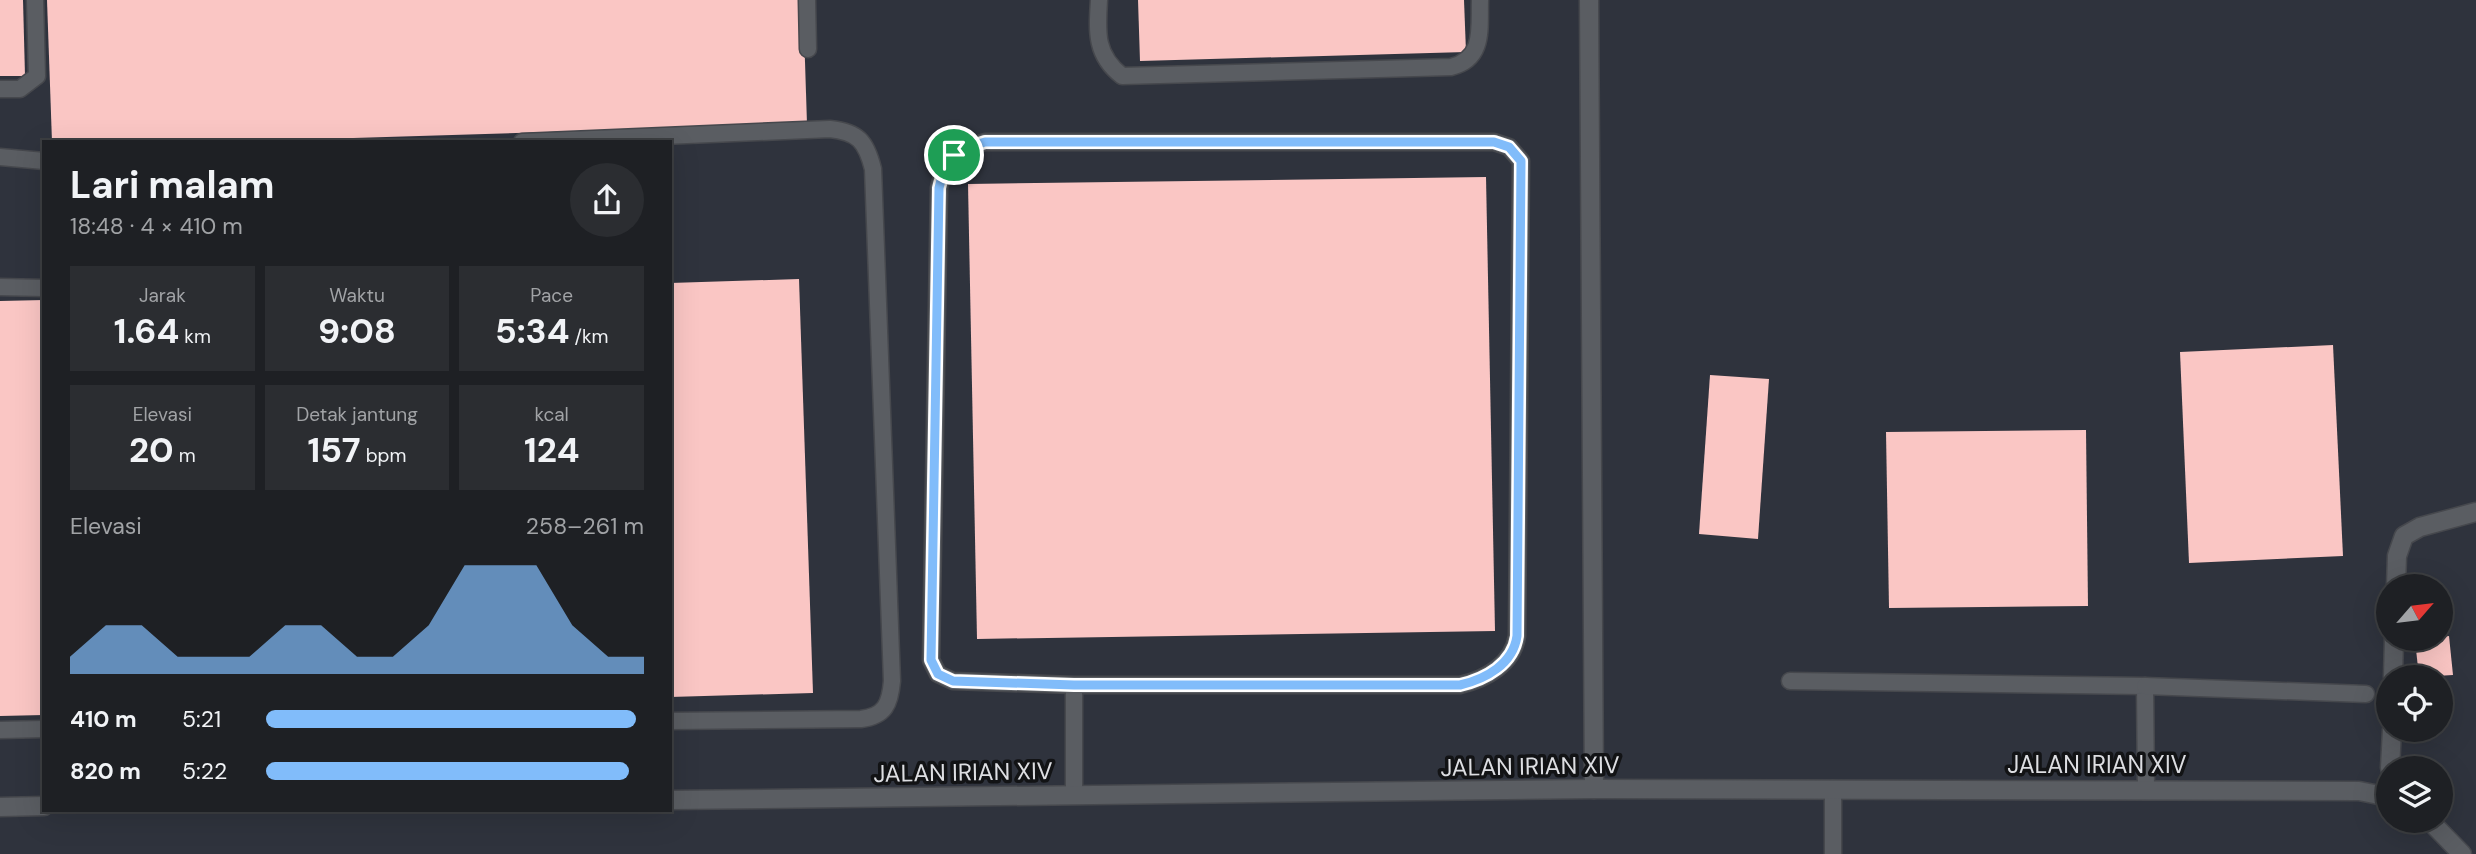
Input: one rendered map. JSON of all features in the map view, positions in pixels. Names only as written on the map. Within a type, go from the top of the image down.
[{"type":"street","points":[[1589,0],[1594,789]]},
{"type":"street","points":[[2396,574],[2397,556],[2404,536],[2420,527],[2476,512]]},
{"type":"street","name":"JALAN IRIAN XIV","points":[[672,800],[1594,789],[2146,789],[2359,791],[2376,795]]},
{"type":"street","points":[[0,807],[42,806]]},
{"type":"street","points":[[2442,833],[2462,854]]},
{"type":"lane","points":[[0,89],[20,89],[37,76],[35,0]]},
{"type":"lane","points":[[807,0],[808,49]]},
{"type":"lane","points":[[1099,0],[1097,39],[1102,55],[1122,76],[1461,65],[1476,51],[1479,42],[1480,0]]},
{"type":"lane","points":[[569,140],[830,129],[850,132],[860,140],[869,153],[873,169],[892,681],[888,703],[885,710],[875,717],[861,719],[672,721]]},
{"type":"lane","points":[[985,142],[1494,142],[1509,147],[1521,161],[1517,636],[1515,647],[1508,659],[1485,676],[1460,685],[1074,685],[953,681],[938,674],[931,660],[939,188],[948,162],[961,149],[985,142]]},
{"type":"lane","points":[[0,157],[42,161]]},
{"type":"lane","points":[[0,288],[42,288]]},
{"type":"lane","points":[[1790,681],[2145,686],[2365,694]]},
{"type":"lane","points":[[1074,685],[1074,795]]},
{"type":"lane","points":[[2145,686],[2146,789]]},
{"type":"lane","points":[[0,730],[42,729]]},
{"type":"lane","points":[[1833,789],[1833,854]]},
{"type":"shaded area","points":[[0,0],[2476,0],[2476,854],[0,854]]},
{"type":"building","points":[[0,0],[23,0],[25,76],[0,76]]},
{"type":"building","points":[[47,0],[803,0],[807,124],[289,140],[52,140]]},
{"type":"building","points":[[1138,0],[1464,0],[1466,52],[1140,61]]},
{"type":"building","points":[[1486,177],[1495,631],[977,639],[968,184]]},
{"type":"building","points":[[799,279],[813,693],[672,697],[672,283]]},
{"type":"building","points":[[42,300],[42,715],[0,716],[0,301]]},
{"type":"building","points":[[2333,345],[2343,556],[2189,563],[2180,352]]},
{"type":"building","points":[[1710,375],[1769,379],[1758,539],[1699,534]]},
{"type":"building","points":[[2086,430],[2088,606],[1889,608],[1886,432]]},
{"type":"building","points":[[2416,651],[2451,651],[2452,665],[2418,665]]},
{"type":"route","points":[[985,142],[1494,142],[1509,147],[1516,153],[1521,161],[1517,636],[1515,647],[1508,659],[1475,682],[1460,685],[1074,685],[953,681],[938,674],[931,660],[939,188],[943,170],[954,155],[961,149],[985,142]]}]
